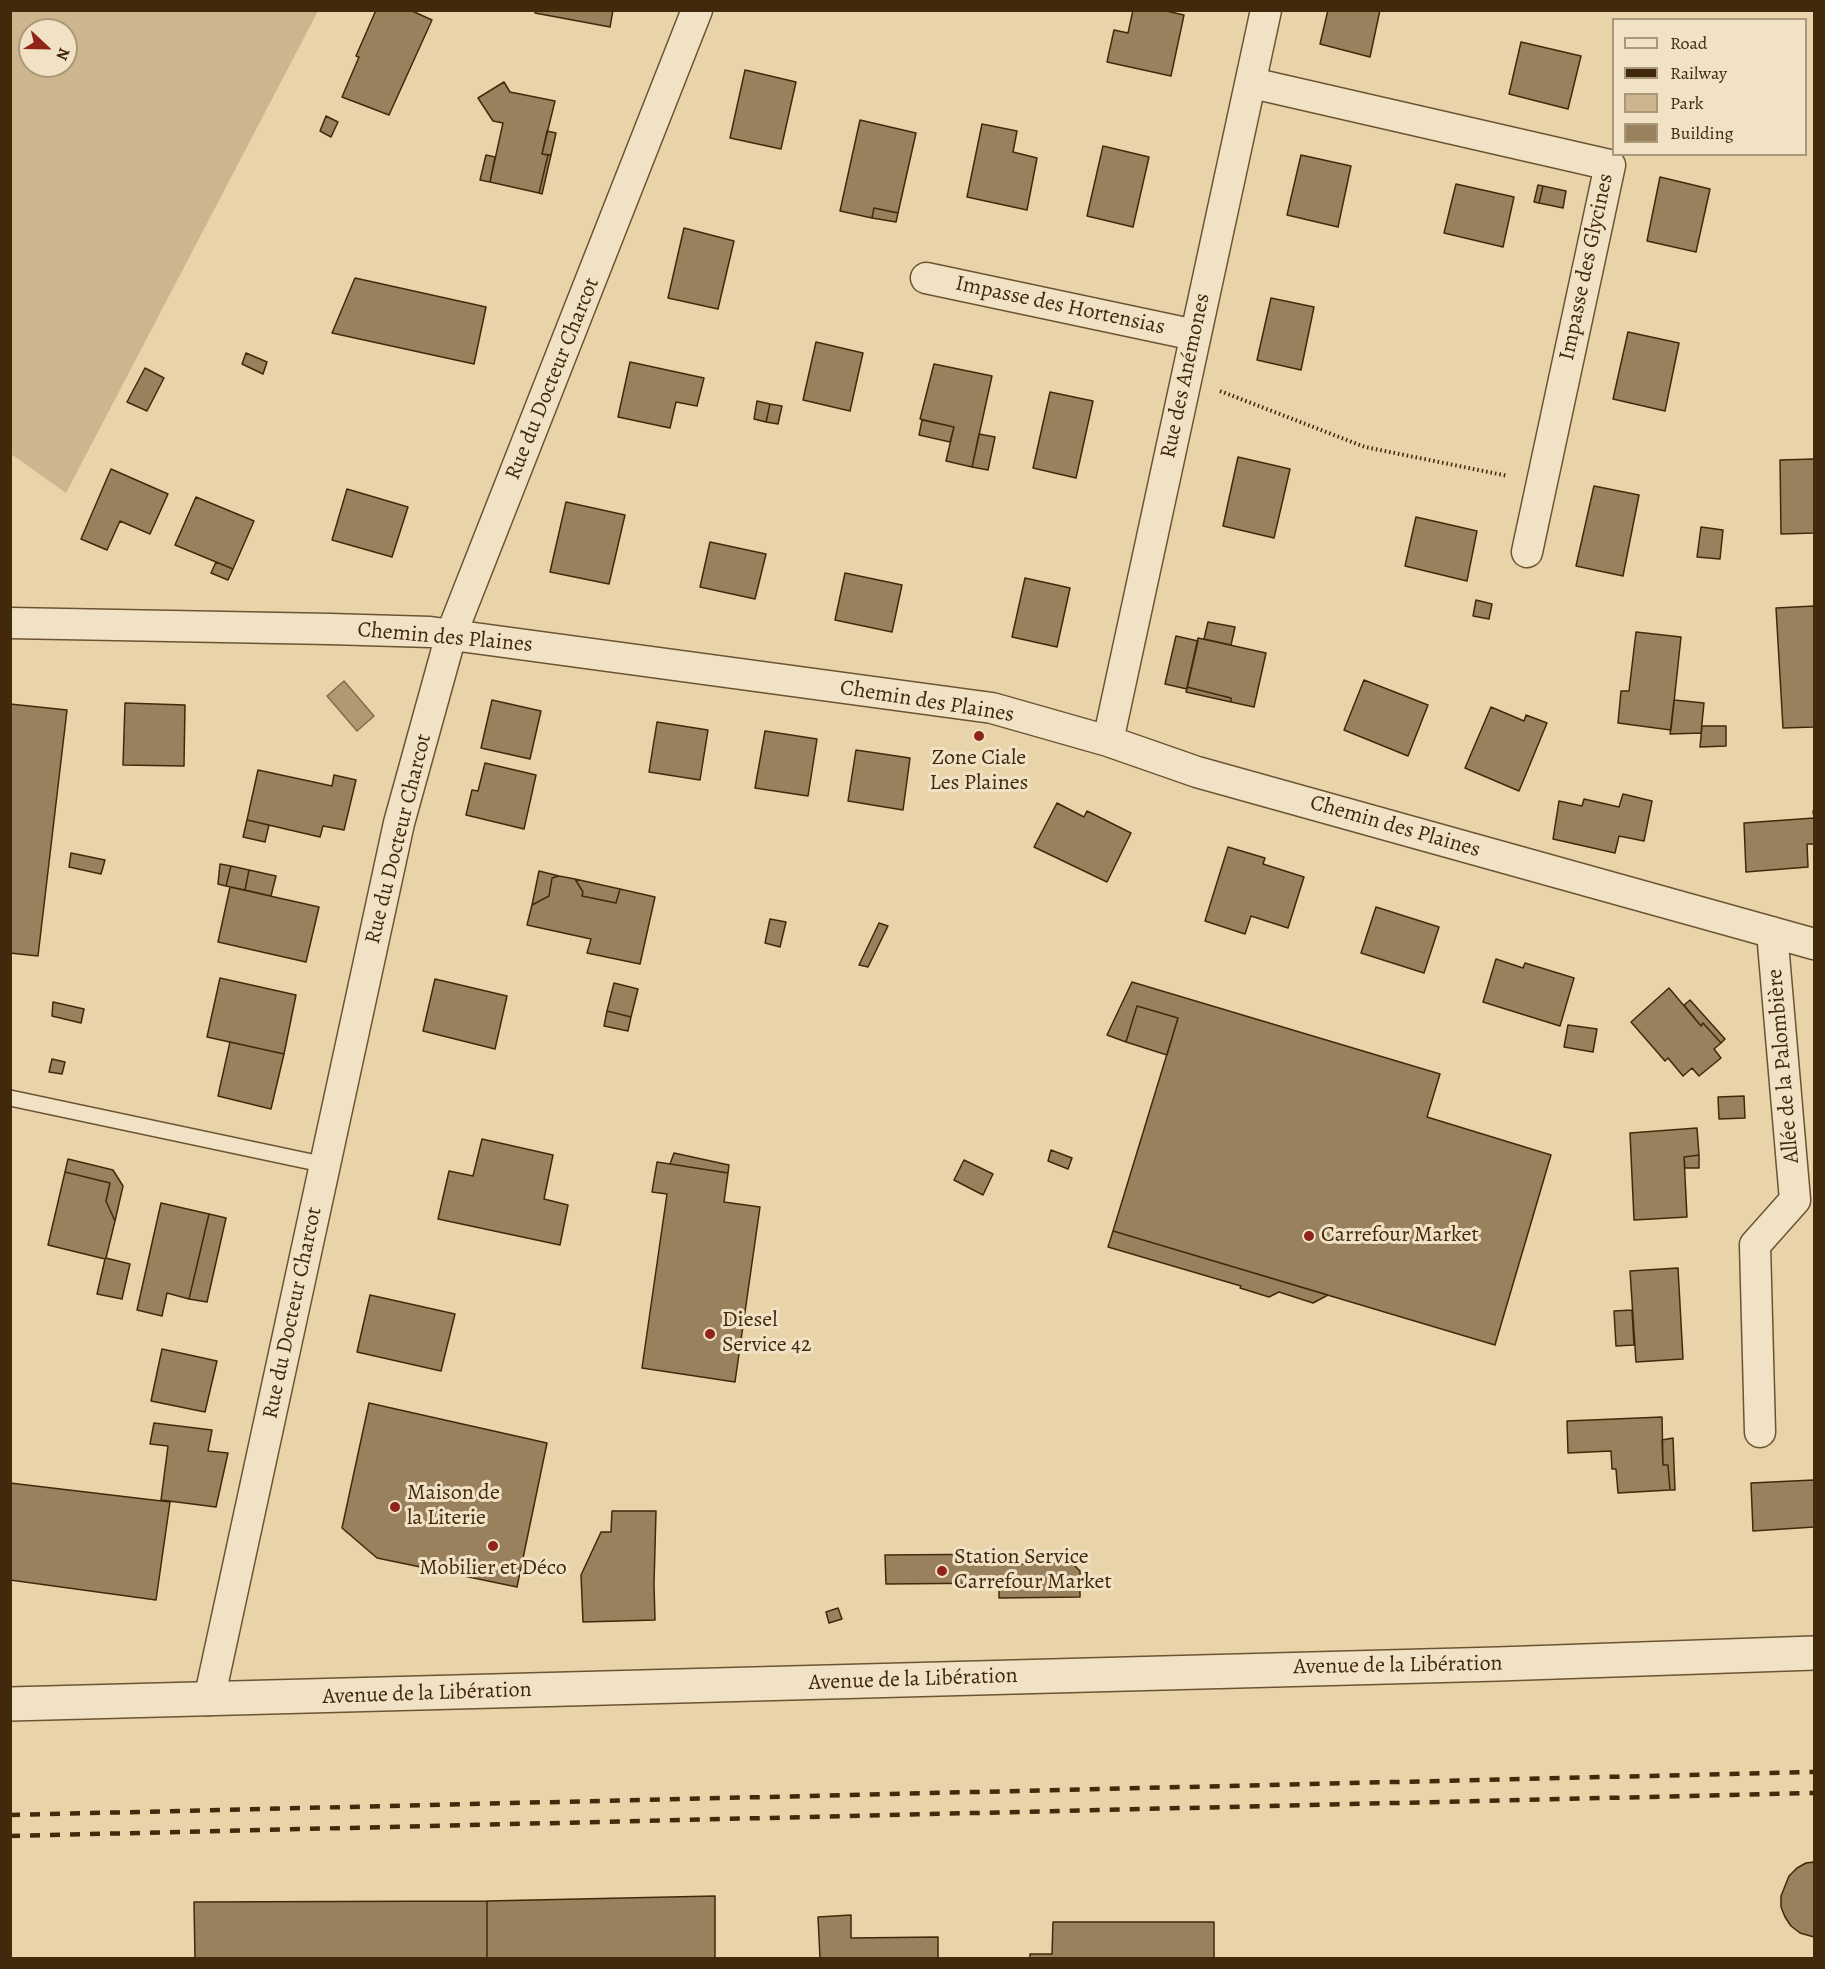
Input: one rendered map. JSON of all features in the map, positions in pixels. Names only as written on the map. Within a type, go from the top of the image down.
[{"type":"street","name":"Rue du Docteur Charcot","points":[[209,1700],[399,823],[451,635],[697,10]]},
{"type":"street","name":"Rue des Anémones","points":[[1108,741],[1266,10]]},
{"type":"street","name":"Impasse des Glycines","points":[[1252,83],[1610,165],[1527,552]]},
{"type":"street","name":"Impasse des Hortensias","points":[[926,278],[1195,335]]},
{"type":"street","name":"Chemin des Plaines","points":[[10,623],[330,628],[430,632],[992,708],[1108,741],[1197,772],[1815,944]]},
{"type":"street","name":"Allée de la Palombière","points":[[1760,1432],[1755,1245],[1805,1205],[1772,932]]},
{"type":"street","name":"Avenue de la Libération","points":[[10,1704],[1498,1664],[1815,1653]]},
{"type":"lane","points":[[10,1098],[326,1166]]},
{"type":"path","points":[[1186,378],[1365,447],[1542,483]]},
{"type":"green space","points":[[11,10],[318,11],[66,493],[11,454]]},
{"type":"shaded area","points":[[344,681],[374,716],[357,731],[327,696]]},
{"type":"building","points":[[376,10],[410,10],[432,20],[389,115],[342,97],[359,57],[356,56]]},
{"type":"building","points":[[535,10],[613,10],[610,27],[535,13]]},
{"type":"building","points":[[1133,10],[1162,10],[1184,15],[1171,76],[1107,62],[1114,30],[1128,33]]},
{"type":"building","points":[[1328,10],[1380,10],[1370,57],[1320,44]]},
{"type":"building","points":[[1521,42],[1581,56],[1568,109],[1509,94]]},
{"type":"building","points":[[745,70],[796,82],[781,149],[730,138]]},
{"type":"building","points":[[504,82],[510,92],[555,101],[542,154],[548,155],[539,193],[490,182],[503,123],[493,121],[478,98]]},
{"type":"building","points":[[326,116],[338,122],[331,137],[320,131]]},
{"type":"building","points":[[860,120],[916,133],[898,213],[874,208],[872,218],[840,211]]},
{"type":"building","points":[[982,124],[1017,131],[1013,152],[1037,158],[1027,210],[967,197]]},
{"type":"building","points":[[547,131],[556,133],[551,155],[542,154]]},
{"type":"building","points":[[1103,146],[1149,157],[1133,227],[1087,216]]},
{"type":"building","points":[[486,155],[495,157],[490,182],[480,180]]},
{"type":"building","points":[[548,155],[551,155],[542,194],[539,193]]},
{"type":"building","points":[[1301,155],[1351,166],[1338,227],[1287,215]]},
{"type":"building","points":[[1660,177],[1710,189],[1696,252],[1647,241]]},
{"type":"building","points":[[1456,184],[1514,197],[1503,247],[1444,233]]},
{"type":"building","points":[[1538,185],[1543,186],[1539,203],[1534,202]]},
{"type":"building","points":[[1543,186],[1566,191],[1563,208],[1539,203]]},
{"type":"building","points":[[874,208],[898,213],[896,222],[872,218]]},
{"type":"building","points":[[684,228],[734,241],[718,309],[668,298]]},
{"type":"building","points":[[355,278],[486,307],[474,364],[332,333]]},
{"type":"building","points":[[1271,298],[1314,307],[1301,370],[1257,360]]},
{"type":"building","points":[[1628,332],[1679,343],[1665,411],[1613,399]]},
{"type":"building","points":[[816,342],[863,353],[850,411],[803,400]]},
{"type":"building","points":[[246,353],[267,362],[263,374],[242,364]]},
{"type":"building","points":[[630,362],[704,378],[697,406],[676,402],[670,428],[618,417]]},
{"type":"building","points":[[934,364],[992,376],[972,467],[946,461],[954,427],[920,419]]},
{"type":"building","points":[[145,368],[164,378],[147,411],[127,402]]},
{"type":"building","points":[[1050,392],[1093,401],[1076,478],[1033,468]]},
{"type":"building","points":[[757,401],[770,404],[766,422],[754,419]]},
{"type":"building","points":[[770,404],[782,406],[778,424],[766,422]]},
{"type":"building","points":[[922,420],[954,427],[950,442],[919,435]]},
{"type":"building","points":[[979,434],[995,437],[988,470],[972,467]]},
{"type":"building","points":[[1238,457],[1290,469],[1274,538],[1223,526]]},
{"type":"building","points":[[1814,459],[1814,533],[1781,534],[1780,460]]},
{"type":"building","points":[[111,469],[168,494],[150,534],[120,521],[107,550],[81,539]]},
{"type":"building","points":[[1594,486],[1639,495],[1623,576],[1576,566]]},
{"type":"building","points":[[347,489],[408,507],[392,557],[332,540]]},
{"type":"building","points":[[196,497],[254,521],[233,569],[175,545]]},
{"type":"building","points":[[566,502],[625,515],[609,584],[550,572]]},
{"type":"building","points":[[1416,517],[1477,531],[1467,581],[1405,566]]},
{"type":"building","points":[[1701,527],[1723,530],[1720,559],[1697,557]]},
{"type":"building","points":[[710,542],[766,554],[755,599],[700,587]]},
{"type":"building","points":[[216,562],[233,569],[228,580],[211,573]]},
{"type":"building","points":[[845,573],[902,585],[892,632],[835,620]]},
{"type":"building","points":[[1025,578],[1070,588],[1057,647],[1012,637]]},
{"type":"building","points":[[1476,600],[1492,604],[1489,619],[1473,616]]},
{"type":"building","points":[[1814,606],[1814,727],[1783,728],[1776,608]]},
{"type":"building","points":[[1208,622],[1235,627],[1231,645],[1204,639]]},
{"type":"building","points":[[1636,632],[1681,637],[1671,730],[1618,723],[1621,691],[1629,691]]},
{"type":"building","points":[[1176,636],[1198,641],[1187,689],[1165,684]]},
{"type":"building","points":[[1198,638],[1266,653],[1254,707],[1231,702],[1231,698],[1187,687]]},
{"type":"building","points":[[1364,680],[1428,705],[1408,756],[1344,730]]},
{"type":"building","points":[[1187,687],[1231,698],[1231,702],[1186,692]]},
{"type":"building","points":[[492,700],[541,711],[530,759],[481,748]]},
{"type":"building","points":[[1674,700],[1704,703],[1701,733],[1670,734]]},
{"type":"building","points":[[125,703],[185,705],[184,766],[123,765]]},
{"type":"building","points":[[10,704],[67,710],[38,956],[10,953]]},
{"type":"building","points":[[1491,707],[1524,721],[1526,715],[1547,723],[1519,791],[1465,768]]},
{"type":"building","points":[[657,722],[708,730],[700,780],[649,772]]},
{"type":"building","points":[[1702,726],[1726,726],[1726,746],[1700,747]]},
{"type":"building","points":[[765,731],[817,739],[808,796],[755,788]]},
{"type":"building","points":[[856,750],[910,758],[903,810],[848,801]]},
{"type":"building","points":[[485,763],[536,775],[524,829],[466,815],[472,790],[478,791]]},
{"type":"building","points":[[258,770],[332,786],[334,775],[356,780],[344,830],[323,826],[320,837],[247,820]]},
{"type":"building","points":[[1623,794],[1652,801],[1644,841],[1619,836],[1615,853],[1553,839],[1559,801],[1582,806],[1584,799],[1619,807]]},
{"type":"building","points":[[1057,803],[1084,817],[1087,811],[1131,833],[1107,882],[1034,847]]},
{"type":"building","points":[[1814,818],[1814,844],[1807,844],[1808,867],[1746,872],[1744,823]]},
{"type":"building","points":[[247,820],[269,825],[265,842],[243,837]]},
{"type":"building","points":[[1228,847],[1265,858],[1263,864],[1304,877],[1288,928],[1251,916],[1245,934],[1205,921]]},
{"type":"building","points":[[71,853],[105,860],[101,874],[69,867]]},
{"type":"building","points":[[220,864],[231,866],[226,886],[218,884]]},
{"type":"building","points":[[231,866],[249,870],[245,890],[226,886]]},
{"type":"building","points":[[249,870],[276,876],[271,896],[245,890]]},
{"type":"building","points":[[539,871],[559,876],[552,878],[549,896],[532,905]]},
{"type":"building","points":[[559,876],[575,879],[583,892],[582,896],[616,903],[620,889],[655,897],[640,964],[587,953],[591,939],[527,925],[532,905],[549,896],[552,878]]},
{"type":"building","points":[[575,879],[620,889],[616,903],[582,896],[583,892]]},
{"type":"building","points":[[230,887],[319,907],[306,962],[218,942]]},
{"type":"building","points":[[1376,907],[1439,927],[1424,973],[1361,953]]},
{"type":"building","points":[[770,919],[786,922],[780,947],[765,943]]},
{"type":"building","points":[[879,923],[888,926],[868,967],[859,965]]},
{"type":"building","points":[[1496,959],[1523,968],[1525,963],[1574,978],[1560,1026],[1483,1002]]},
{"type":"building","points":[[220,978],[296,995],[284,1054],[207,1037]]},
{"type":"building","points":[[435,979],[507,996],[495,1049],[423,1031]]},
{"type":"building","points":[[1132,982],[1440,1074],[1427,1117],[1551,1155],[1495,1345],[1113,1231],[1178,1018],[1137,1006],[1126,1042],[1107,1035]]},
{"type":"building","points":[[614,983],[638,989],[631,1017],[607,1011]]},
{"type":"building","points":[[1669,988],[1701,1026],[1703,1023],[1721,1043],[1714,1049],[1721,1058],[1699,1076],[1692,1068],[1683,1076],[1668,1058],[1665,1061],[1631,1022]]},
{"type":"building","points":[[1690,1000],[1725,1039],[1721,1043],[1703,1023],[1701,1026],[1684,1005]]},
{"type":"building","points":[[53,1002],[84,1009],[81,1023],[52,1016]]},
{"type":"building","points":[[1137,1006],[1178,1018],[1167,1055],[1126,1042]]},
{"type":"building","points":[[607,1011],[631,1017],[628,1031],[604,1026]]},
{"type":"building","points":[[1568,1025],[1597,1029],[1593,1052],[1564,1047]]},
{"type":"building","points":[[230,1042],[284,1054],[271,1109],[218,1096]]},
{"type":"building","points":[[52,1059],[65,1062],[62,1074],[49,1072]]},
{"type":"building","points":[[1744,1096],[1745,1118],[1719,1119],[1718,1097]]},
{"type":"building","points":[[1697,1128],[1699,1155],[1684,1157],[1687,1217],[1634,1220],[1630,1133]]},
{"type":"building","points":[[482,1139],[553,1155],[544,1199],[568,1205],[560,1245],[438,1219],[449,1171],[473,1176]]},
{"type":"building","points":[[1051,1150],[1072,1158],[1068,1169],[1048,1161]]},
{"type":"building","points":[[674,1153],[729,1165],[728,1173],[670,1164]]},
{"type":"building","points":[[1699,1155],[1699,1168],[1685,1168],[1684,1157]]},
{"type":"building","points":[[68,1159],[113,1170],[123,1186],[115,1221],[106,1201],[110,1183],[65,1172]]},
{"type":"building","points":[[964,1160],[993,1174],[983,1195],[954,1180]]},
{"type":"building","points":[[657,1162],[728,1173],[724,1202],[760,1207],[735,1382],[642,1368],[667,1194],[652,1192]]},
{"type":"building","points":[[65,1172],[110,1183],[106,1201],[115,1221],[106,1258],[130,1264],[122,1299],[97,1294],[105,1259],[48,1245]]},
{"type":"building","points":[[161,1203],[209,1214],[189,1299],[167,1293],[162,1316],[137,1310]]},
{"type":"building","points":[[209,1214],[226,1218],[207,1302],[189,1299]]},
{"type":"building","points":[[1113,1231],[1328,1295],[1313,1303],[1279,1292],[1269,1297],[1240,1288],[1241,1286],[1108,1247]]},
{"type":"building","points":[[1678,1268],[1683,1359],[1636,1362],[1630,1271]]},
{"type":"building","points":[[370,1295],[455,1314],[441,1371],[357,1352]]},
{"type":"building","points":[[1632,1310],[1634,1345],[1616,1346],[1614,1311]]},
{"type":"building","points":[[162,1349],[217,1361],[205,1412],[151,1401]]},
{"type":"building","points":[[369,1403],[547,1443],[517,1587],[377,1558],[342,1528]]},
{"type":"building","points":[[1662,1417],[1663,1465],[1668,1465],[1670,1490],[1618,1493],[1616,1469],[1612,1469],[1611,1451],[1568,1453],[1567,1421]]},
{"type":"building","points":[[154,1423],[212,1430],[208,1451],[228,1453],[216,1507],[161,1500],[168,1446],[150,1444]]},
{"type":"building","points":[[1673,1438],[1675,1490],[1670,1490],[1668,1465],[1663,1465],[1662,1440]]},
{"type":"building","points":[[1814,1480],[1814,1527],[1753,1531],[1751,1483]]},
{"type":"building","points":[[10,1483],[170,1502],[156,1600],[10,1580]]},
{"type":"building","points":[[612,1511],[656,1511],[655,1620],[583,1622],[581,1575],[601,1532],[611,1532]]},
{"type":"building","points":[[1015,1554],[1016,1564],[1072,1563],[1080,1571],[1080,1597],[999,1598],[999,1583],[886,1584],[885,1555]]},
{"type":"building","points":[[838,1608],[842,1619],[829,1623],[826,1612]]},
{"type":"building","points":[[1814,1862],[1814,1937],[1800,1933],[1791,1926],[1781,1907],[1781,1896],[1789,1876],[1797,1868]]},
{"type":"building","points":[[715,1896],[715,1958],[487,1958],[487,1901]]},
{"type":"building","points":[[487,1901],[487,1958],[195,1958],[194,1902]]},
{"type":"building","points":[[851,1915],[851,1938],[938,1937],[938,1958],[820,1958],[818,1917]]},
{"type":"building","points":[[1053,1922],[1214,1922],[1214,1958],[1030,1958],[1030,1954],[1052,1954]]},
{"type":"railway","points":[[10,1815],[1814,1772]]},
{"type":"railway","points":[[10,1836],[1814,1793]]},
{"type":"place","name":"Zone Ciale Les Plaines","points":[[979,736]]},
{"type":"place","name":"Carrefour Market","points":[[1309,1236]]},
{"type":"place","name":"Diesel Service 42","points":[[710,1334]]},
{"type":"place","name":"Maison de la Literie","points":[[395,1507]]},
{"type":"place","name":"Mobilier et Déco","points":[[493,1546]]},
{"type":"place","name":"Station Service Carrefour Market","points":[[942,1571]]}]
